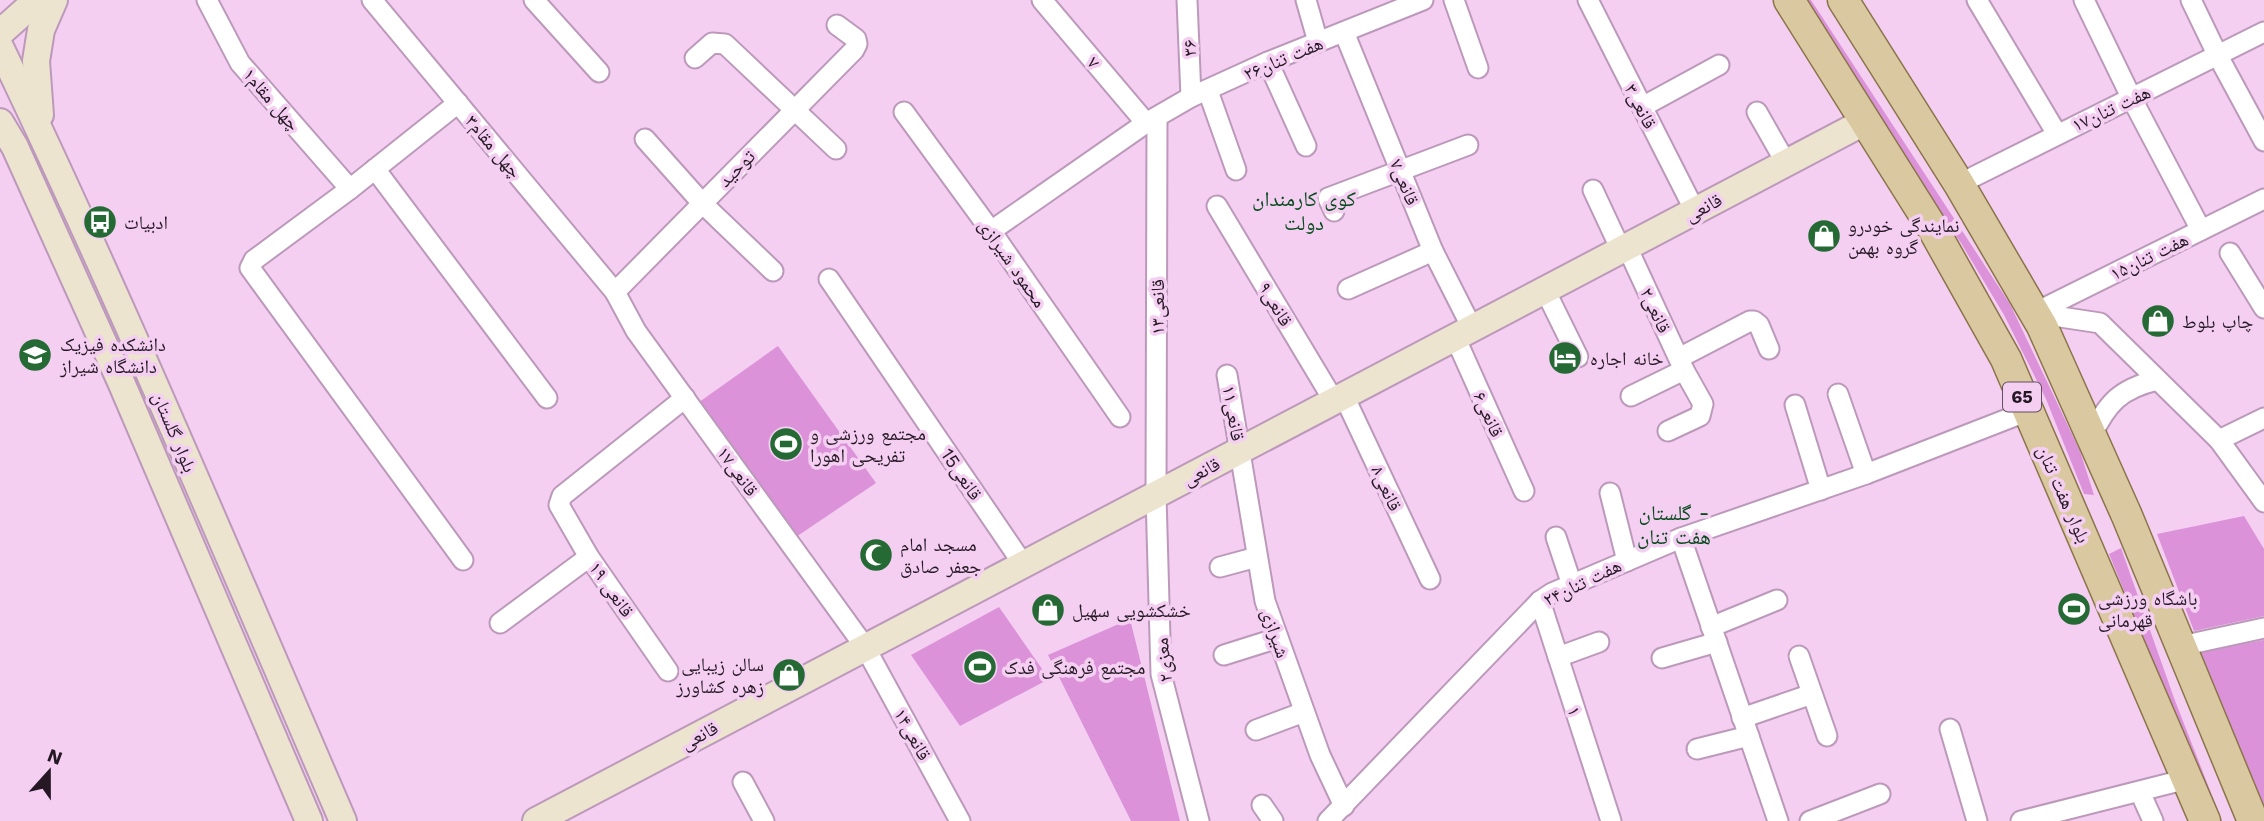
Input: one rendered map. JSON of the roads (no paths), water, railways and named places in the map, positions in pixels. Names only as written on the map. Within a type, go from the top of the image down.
[{"type":"main road","points":[[0,33],[37,0]]},
{"type":"main road","points":[[41,131],[36,61],[41,30],[54,0]]},
{"type":"main road","name":"بلوار هفت تنان","points":[[1789,0],[1933,229],[2006,359],[2205,821]]},
{"type":"main road","name":"65","points":[[1843,0],[1959,184],[2034,313],[2127,516],[2253,821]]},
{"type":"main road","name":"بلوار گلستان","points":[[0,47],[41,131],[147,369],[343,821]]},
{"type":"main road","name":"قانعی","points":[[536,821],[569,813],[866,647],[1866,121]]},
{"type":"main road","name":"بلوار گلستان","points":[[0,122],[121,382],[309,821]]},
{"type":"main road","points":[[121,382],[147,369]]},
{"type":"main road","points":[[2082,537],[2127,516]]},
{"type":"main road","points":[[224,626],[253,612]]},
{"type":"street","name":"چهل مقام۱","points":[[207,0],[240,63],[350,189]]},
{"type":"street","name":"چهل مقام۳","points":[[372,0],[615,292]]},
{"type":"street","points":[[534,0],[599,72]]},
{"type":"street","name":"۷","points":[[1042,0],[1152,121]]},
{"type":"street","name":"۳۶","points":[[1187,0],[1199,94],[1236,170]]},
{"type":"street","points":[[1306,0],[1318,42]]},
{"type":"street","name":"هفت تنان۲۶","points":[[991,231],[1152,121],[1199,94],[1268,62],[1344,32],[1385,7],[1423,0]]},
{"type":"street","points":[[1454,0],[1478,68]]},
{"type":"street","name":"۳قانعی","points":[[1588,0],[1695,211]]},
{"type":"street","points":[[2084,0],[2132,99],[2201,230]]},
{"type":"street","points":[[2191,0],[2264,141]]},
{"type":"street","points":[[1982,8],[2057,134]]},
{"type":"street","name":"توحید","points":[[615,292],[854,50],[856,39],[837,25]]},
{"type":"street","name":"۷قانعی","points":[[1344,32],[1464,333]]},
{"type":"street","name":"هفت تنان۱۷","points":[[1959,184],[2264,32]]},
{"type":"street","points":[[695,58],[712,43],[725,44],[836,149]]},
{"type":"street","points":[[1268,62],[1306,146]]},
{"type":"street","points":[[1642,107],[1719,65]]},
{"type":"street","points":[[458,103],[350,189],[254,260],[250,268],[463,560]]},
{"type":"street","name":"محمود شیرازی","points":[[904,111],[1120,417]]},
{"type":"street","points":[[1756,112],[1786,163]]},
{"type":"street","name":"۱۳قانعی","points":[[1152,121],[1156,495]]},
{"type":"street","points":[[645,139],[702,203],[773,271]]},
{"type":"street","points":[[1334,211],[1328,198],[1468,145]]},
{"type":"street","points":[[375,169],[547,398]]},
{"type":"street","name":"۲قانعی","points":[[1594,191],[1703,404],[1700,416],[1668,431]]},
{"type":"street","name":"هفت تنان۱۵","points":[[2034,313],[2264,199]]},
{"type":"street","name":"۹قانعی","points":[[1217,206],[1339,398]]},
{"type":"street","points":[[1348,289],[1433,251]]},
{"type":"street","points":[[2230,253],[2263,306]]},
{"type":"street","name":"15قانعی","points":[[829,279],[1023,564]]},
{"type":"street","points":[[1545,290],[1578,357]]},
{"type":"street","name":"۱۷قانعی","points":[[615,292],[636,331],[866,647]]},
{"type":"street","points":[[2034,313],[2100,323],[2219,440],[2264,502]]},
{"type":"street","points":[[1632,396],[1750,321],[1759,325],[1769,349]]},
{"type":"street","name":"۶قانعی","points":[[1464,333],[1524,491]]},
{"type":"street","name":"۱۱قانعی","points":[[1227,375],[1241,450]]},
{"type":"street","points":[[2091,437],[2102,414],[2119,395],[2136,385],[2157,380]]},
{"type":"street","points":[[1838,394],[1866,474]]},
{"type":"street","name":"قانعی ۱۹","points":[[668,671],[589,557],[559,505],[562,496],[685,398]]},
{"type":"street","name":"۸قانعی","points":[[1339,398],[1430,579]]},
{"type":"street","points":[[1795,405],[1821,490]]},
{"type":"street","name":"هفت تنان۲۴","points":[[1328,821],[1540,601],[1681,538],[1866,474],[2028,411]]},
{"type":"street","points":[[2219,440],[2264,418]]},
{"type":"street","name":"شیرازی","points":[[1241,450],[1265,601],[1320,755],[1344,806]]},
{"type":"street","points":[[1610,493],[1627,561]]},
{"type":"street","name":"۲معزی","points":[[1156,495],[1161,674],[1199,821]]},
{"type":"street","points":[[1556,537],[1572,585]]},
{"type":"street","points":[[1681,538],[1749,736],[1773,820]]},
{"type":"street","points":[[500,623],[589,557]]},
{"type":"street","points":[[1220,567],[1257,557]]},
{"type":"street","points":[[1661,658],[1714,634],[1777,600]]},
{"type":"street","name":"۱","points":[[1540,601],[1611,821]]},
{"type":"street","points":[[2181,646],[2264,628]]},
{"type":"street","points":[[1224,655],[1278,638]]},
{"type":"street","points":[[1558,657],[1599,642]]},
{"type":"street","name":"۱۴قانعی","points":[[866,647],[960,821]]},
{"type":"street","points":[[1799,656],[1827,736]]},
{"type":"street","points":[[1742,718],[1812,694]]},
{"type":"street","points":[[1256,730],[1304,712]]},
{"type":"street","points":[[1950,729],[1977,821]]},
{"type":"street","points":[[1697,749],[1749,736]]},
{"type":"street","points":[[2021,821],[2064,816],[2187,779]]},
{"type":"street","points":[[743,782],[764,821]]},
{"type":"street","points":[[2140,792],[2153,821]]},
{"type":"street","points":[[1810,821],[1880,794]]},
{"type":"place","name":"ادبیات","points":[[100,222]]},
{"type":"place","name":"نمایندگی خودرو گروه بهمن","points":[[1824,236]]},
{"type":"place","name":"چاپ بلوط","points":[[2158,321]]},
{"type":"place","name":"دانشکده فیزیک دانشگاه شیراز","points":[[35,355]]},
{"type":"place","name":"خانه اجاره","points":[[1565,358]]},
{"type":"place","name":"مجتمع ورزشی و تفریحی اهورا","points":[[786,444]]},
{"type":"place","name":"مسجد امام جعفر صادق","points":[[876,555]]},
{"type":"place","name":"باشگاه ورزشی قهرمانی","points":[[2074,609]]},
{"type":"place","name":"خشکشویی سهیل","points":[[1048,610]]},
{"type":"place","name":"مجتمع فرهنگی فدک","points":[[980,667]]},
{"type":"place","name":"سالن زیبایی زهره کشاورز","points":[[789,675]]},
{"type":"district","name":"کوی کارمندان دولت","points":[[1304,211]]},
{"type":"district","name":"گلستان - هفت تنان","points":[[1674,525]]}]
